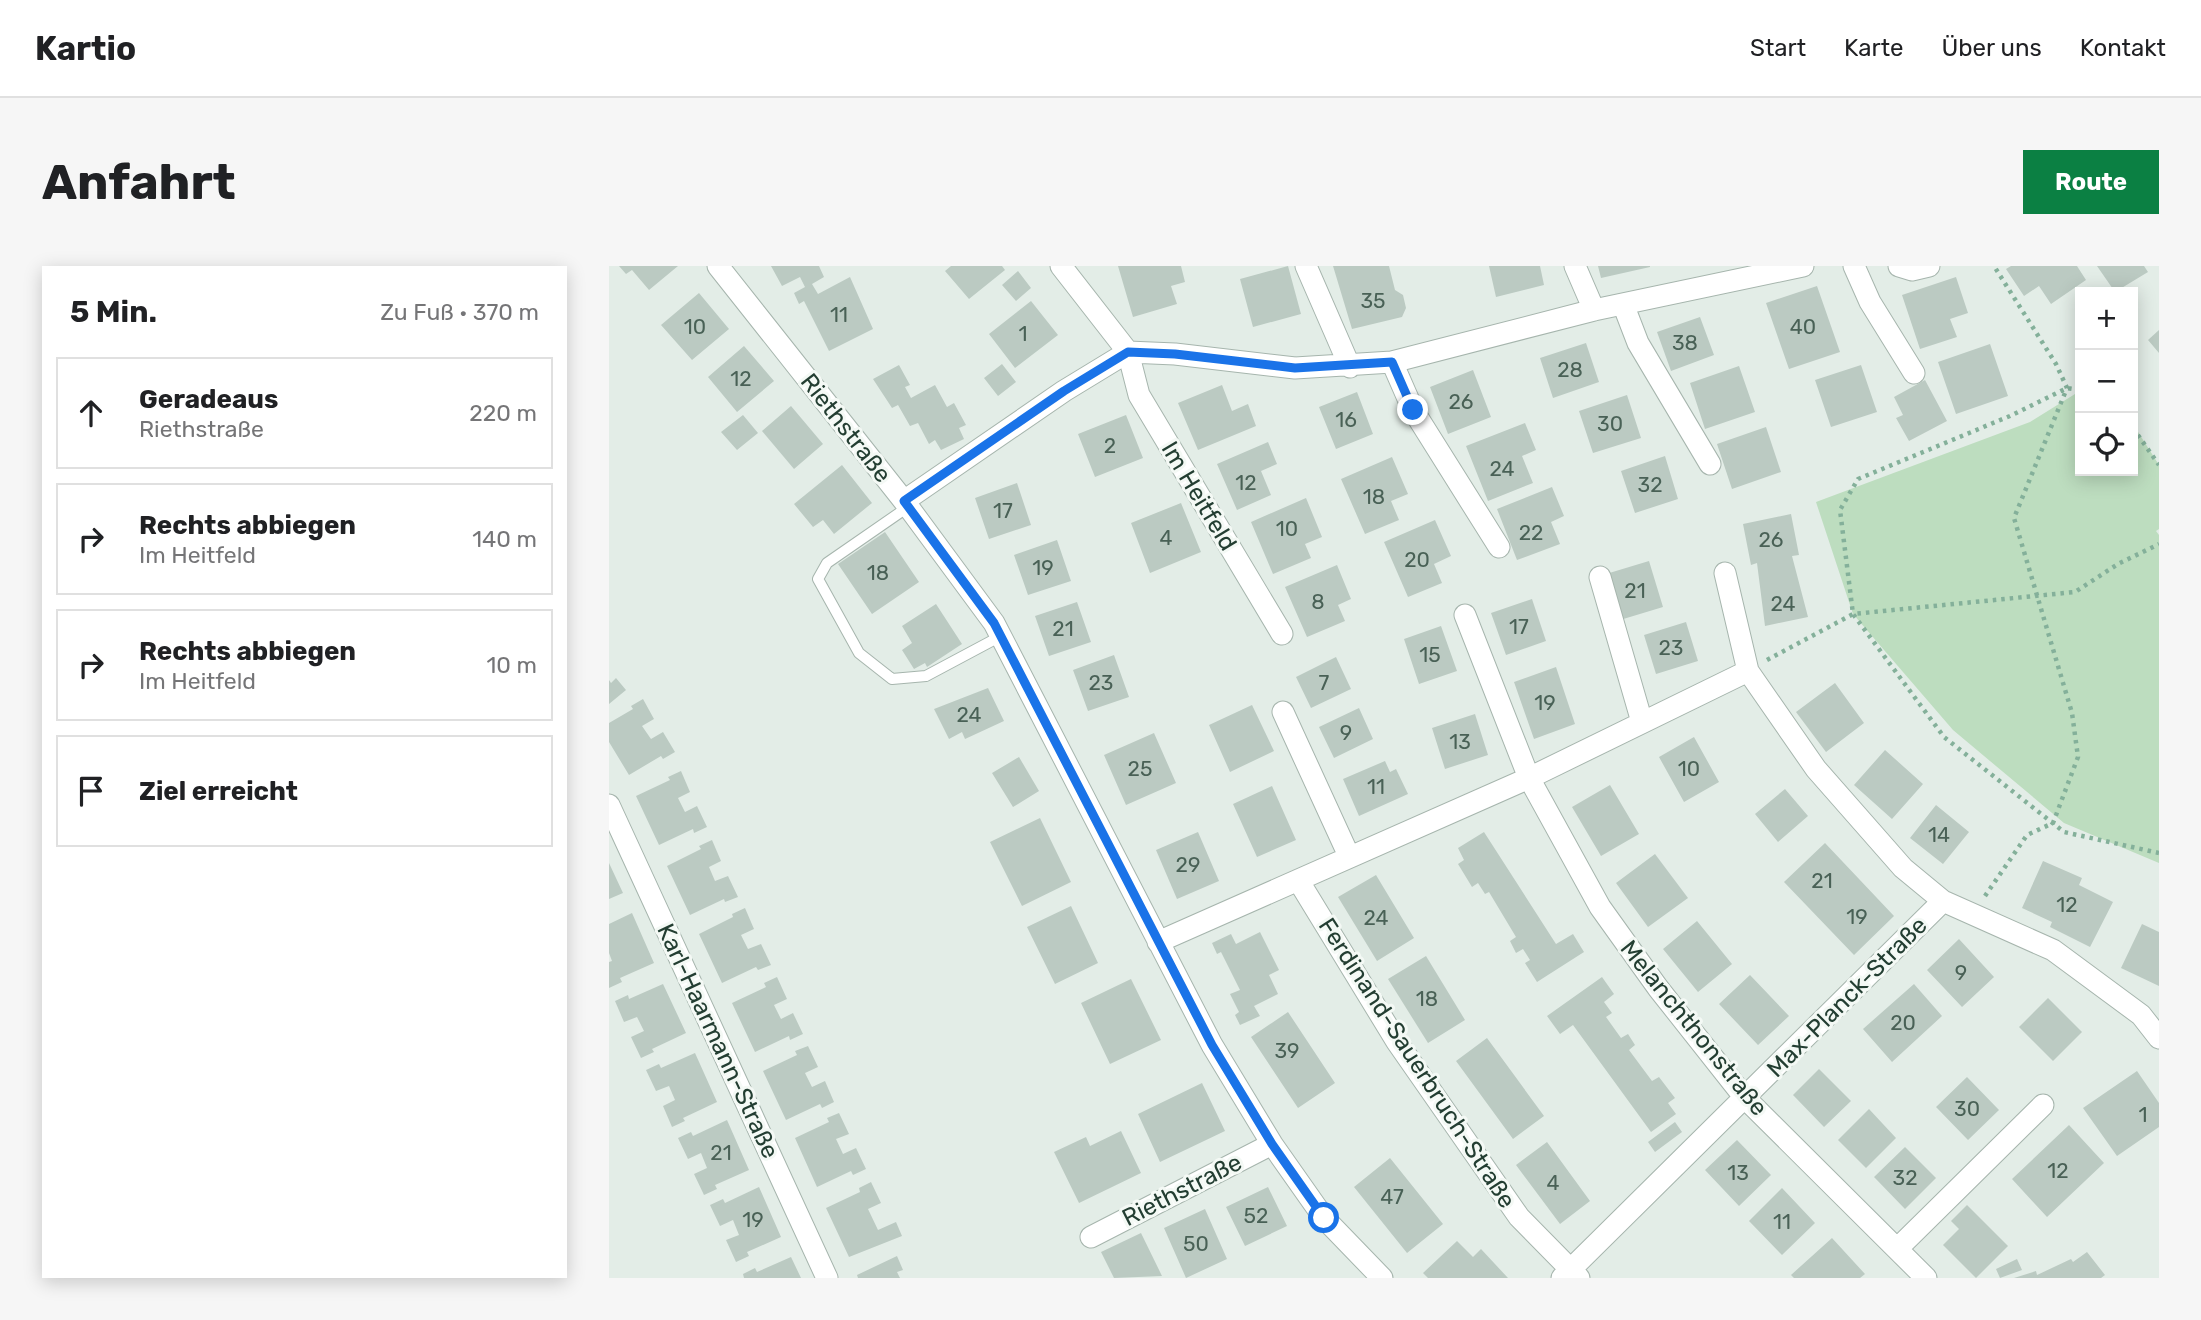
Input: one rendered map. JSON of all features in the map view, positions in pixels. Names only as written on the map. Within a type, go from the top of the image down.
[{"type":"street","name":"Riethstraße","points":[[718,266],[906,504],[1001,636],[1212,1045],[1272,1144],[1324,1218],[1382,1278]]},
{"type":"street","name":"Im Heitfeld","points":[[1061,266],[1128,352],[1139,395],[1282,635]]},
{"type":"street","points":[[1306,266],[1350,367]]},
{"type":"street","points":[[1575,266],[1594,310]]},
{"type":"street","points":[[906,504],[1064,391],[1128,352],[1175,354],[1295,368],[1350,367],[1392,362],[1594,310],[1803,266]]},
{"type":"street","points":[[1854,266],[1870,302],[1914,373]]},
{"type":"street","points":[[1899,266],[1912,270],[1929,266]]},
{"type":"street","points":[[1623,304],[1638,343],[1710,464]]},
{"type":"street","points":[[1392,362],[1413,410],[1499,547]]},
{"type":"street","points":[[1725,573],[1748,671],[1816,769],[1903,868],[1943,901],[2053,950],[2141,1015],[2159,1038]]},
{"type":"street","points":[[1600,577],[1642,722]]},
{"type":"street","name":"Melanchthonstraße","points":[[1465,615],[1529,778],[1600,907],[1658,988],[1745,1098],[1926,1278]]},
{"type":"street","points":[[1158,942],[1529,778],[1748,671]]},
{"type":"street","points":[[1283,712],[1349,856]]},
{"type":"street","name":"Karl-Haarmann-Straße","points":[[609,804],[827,1278]]},
{"type":"street","name":"Ferdinand-Sauerbruch-Straße","points":[[1298,880],[1397,1042],[1519,1217],[1571,1275]]},
{"type":"street","name":"Max-Planck-Straße","points":[[1571,1275],[1943,901]]},
{"type":"street","points":[[1897,1249],[2043,1105]]},
{"type":"street","name":"Riethstraße","points":[[1091,1237],[1272,1144]]},
{"type":"lane","points":[[906,504],[827,563],[818,579],[859,653],[893,680],[926,676],[1001,636]]},
{"type":"path","points":[[1972,914],[2027,835],[2053,823],[2078,757],[2073,713],[2014,518],[2067,388],[2056,364],[1994,266]]},
{"type":"path","points":[[2075,389],[2067,388],[2010,416],[1857,479],[1840,510],[1853,614],[1944,737],[2064,832],[2159,853]]},
{"type":"path","points":[[2138,435],[2159,465]]},
{"type":"path","points":[[1748,671],[1853,614],[2075,592],[2118,564],[2159,544]]},
{"type":"green space","points":[[2075,394],[2075,476],[2138,476],[2138,432],[2159,465],[2159,529],[2156,531],[2159,535],[2159,863],[2064,823],[1953,730],[1853,614],[1816,502],[2030,422]]},
{"type":"building","points":[[619,266],[678,266],[649,290],[632,270],[626,274]]},
{"type":"building","points":[[771,266],[819,266],[824,277],[812,284],[818,294],[850,277],[873,329],[829,351],[804,301],[799,304],[794,293],[805,287],[800,277],[782,286]]},
{"type":"building","points":[[951,266],[1002,266],[1005,270],[969,299],[945,271]]},
{"type":"building","points":[[1118,266],[1181,266],[1185,282],[1171,286],[1177,304],[1133,317]]},
{"type":"building","points":[[1288,266],[1301,314],[1253,327],[1240,279]]},
{"type":"building","points":[[1333,266],[1389,266],[1395,290],[1403,295],[1406,308],[1402,317],[1352,329]]},
{"type":"building","points":[[1489,266],[1540,266],[1544,285],[1496,297]]},
{"type":"building","points":[[1598,266],[1650,266],[1650,267],[1601,278]]},
{"type":"building","points":[[2011,266],[2077,266],[2086,280],[2051,304],[2039,286],[2024,296],[2006,269]]},
{"type":"building","points":[[2097,266],[2144,266],[2148,272],[2123,287],[2112,287]]},
{"type":"building","points":[[1018,271],[1031,288],[1016,301],[1002,285]]},
{"type":"building","points":[[1956,277],[1968,313],[1950,319],[1957,337],[1920,349],[1902,295]]},
{"type":"building","points":[[1817,286],[1840,352],[1789,369],[1766,303]]},
{"type":"building","points":[[699,293],[729,329],[692,360],[661,325]]},
{"type":"building","points":[[1031,301],[1058,335],[1015,368],[989,334]]},
{"type":"building","points":[[1700,317],[1714,355],[1671,371],[1657,332]]},
{"type":"building","points":[[2159,330],[2159,353],[2148,340]]},
{"type":"building","points":[[1586,343],[1599,382],[1553,398],[1540,358]]},
{"type":"building","points":[[1990,344],[2008,396],[1956,414],[1938,362]]},
{"type":"building","points":[[744,346],[774,381],[737,412],[708,377]]},
{"type":"building","points":[[1002,364],[1016,382],[998,396],[984,378]]},
{"type":"building","points":[[899,365],[910,385],[905,387],[911,398],[935,385],[947,407],[954,403],[966,425],[959,428],[964,439],[941,450],[935,440],[929,444],[918,423],[910,426],[898,405],[892,408],[873,379]]},
{"type":"building","points":[[1861,365],[1877,412],[1831,427],[1815,380]]},
{"type":"building","points":[[1739,366],[1755,412],[1705,429],[1690,383]]},
{"type":"building","points":[[1473,370],[1491,417],[1448,434],[1430,387]]},
{"type":"building","points":[[1925,380],[1947,421],[1909,441],[1896,418],[1903,415],[1894,397]]},
{"type":"building","points":[[1222,385],[1232,411],[1248,404],[1256,426],[1198,450],[1178,403]]},
{"type":"building","points":[[1357,392],[1373,434],[1336,449],[1319,407]]},
{"type":"building","points":[[1627,395],[1641,438],[1593,453],[1579,411]]},
{"type":"building","points":[[791,406],[823,444],[794,469],[762,431]]},
{"type":"building","points":[[743,415],[758,433],[737,450],[721,432]]},
{"type":"building","points":[[1126,415],[1143,458],[1095,477],[1078,434]]},
{"type":"building","points":[[1525,423],[1536,450],[1522,456],[1533,483],[1488,501],[1466,446]]},
{"type":"building","points":[[1766,427],[1781,472],[1732,489],[1717,444]]},
{"type":"building","points":[[1268,442],[1277,464],[1261,471],[1271,495],[1237,510],[1217,464]]},
{"type":"building","points":[[1665,456],[1678,499],[1635,513],[1621,471]]},
{"type":"building","points":[[1392,457],[1408,494],[1391,501],[1399,520],[1365,534],[1341,479]]},
{"type":"building","points":[[842,465],[872,503],[834,534],[823,520],[813,527],[794,504]]},
{"type":"building","points":[[1017,483],[1031,525],[989,539],[975,498]]},
{"type":"building","points":[[1552,487],[1564,516],[1551,522],[1560,544],[1517,560],[1497,509]]},
{"type":"building","points":[[1306,498],[1322,537],[1305,544],[1311,558],[1273,574],[1251,522]]},
{"type":"building","points":[[1181,503],[1201,552],[1150,573],[1131,523]]},
{"type":"building","points":[[1791,514],[1799,555],[1792,556],[1808,617],[1765,626],[1757,563],[1751,565],[1743,524]]},
{"type":"building","points":[[1435,520],[1451,556],[1434,564],[1442,583],[1408,597],[1384,542]]},
{"type":"building","points":[[885,532],[919,582],[872,614],[838,564]]},
{"type":"building","points":[[1057,540],[1071,581],[1028,595],[1014,555]]},
{"type":"building","points":[[1649,561],[1663,607],[1620,620],[1606,574]]},
{"type":"building","points":[[1337,565],[1351,599],[1338,605],[1345,621],[1307,637],[1285,587]]},
{"type":"building","points":[[1532,599],[1546,641],[1506,655],[1491,613]]},
{"type":"building","points":[[1077,602],[1091,642],[1049,656],[1035,616]]},
{"type":"building","points":[[936,604],[962,644],[927,667],[925,663],[914,669],[902,650],[912,643],[902,626]]},
{"type":"building","points":[[1686,622],[1698,661],[1656,674],[1644,635]]},
{"type":"building","points":[[1441,626],[1457,671],[1419,684],[1404,639]]},
{"type":"building","points":[[1114,655],[1129,697],[1088,711],[1073,670]]},
{"type":"building","points":[[1336,657],[1351,689],[1311,708],[1296,677]]},
{"type":"building","points":[[1556,667],[1575,724],[1534,739],[1514,682]]},
{"type":"building","points":[[616,678],[626,690],[609,704],[609,680],[611,683]]},
{"type":"building","points":[[1835,683],[1864,723],[1826,752],[1796,712]]},
{"type":"building","points":[[988,688],[1004,721],[965,739],[962,732],[949,739],[934,709]]},
{"type":"building","points":[[643,699],[654,719],[642,726],[651,739],[663,732],[675,752],[663,759],[661,756],[629,775],[609,742],[609,723],[633,709],[631,706]]},
{"type":"building","points":[[1252,705],[1274,751],[1230,772],[1209,725]]},
{"type":"building","points":[[1359,708],[1373,739],[1334,758],[1319,727]]},
{"type":"building","points":[[1475,714],[1488,755],[1445,769],[1432,728]]},
{"type":"building","points":[[1154,733],[1176,783],[1126,805],[1104,755]]},
{"type":"building","points":[[1694,737],[1719,782],[1684,802],[1659,757]]},
{"type":"building","points":[[1885,750],[1923,784],[1892,819],[1854,785]]},
{"type":"building","points":[[1019,757],[1039,791],[1013,807],[992,773]]},
{"type":"building","points":[[1385,761],[1390,772],[1396,769],[1408,794],[1359,816],[1343,779]]},
{"type":"building","points":[[681,771],[690,792],[678,798],[685,812],[697,806],[707,827],[694,833],[693,829],[659,845],[636,796],[670,780],[668,777]]},
{"type":"building","points":[[1610,785],[1639,834],[1601,856],[1572,807]]},
{"type":"building","points":[[1272,786],[1296,840],[1257,857],[1233,804]]},
{"type":"building","points":[[1785,789],[1808,816],[1778,842],[1755,814]]},
{"type":"building","points":[[1936,805],[1969,832],[1943,864],[1910,838]]},
{"type":"building","points":[[1040,818],[1071,882],[1022,906],[990,842]]},
{"type":"building","points":[[1198,832],[1219,881],[1177,899],[1156,850]]},
{"type":"building","points":[[1484,832],[1556,944],[1573,934],[1584,952],[1537,982],[1525,963],[1530,960],[1523,949],[1516,953],[1510,941],[1516,937],[1489,892],[1485,894],[1478,883],[1472,887],[1458,864],[1464,860],[1458,848]]},
{"type":"building","points":[[712,840],[721,861],[709,867],[715,881],[728,876],[738,897],[725,902],[724,899],[690,915],[667,866],[701,849],[699,846]]},
{"type":"building","points":[[1825,843],[1894,916],[1854,955],[1784,882]]},
{"type":"building","points":[[1655,854],[1688,898],[1648,927],[1616,883]]},
{"type":"building","points":[[2043,861],[2082,878],[2079,885],[2113,902],[2090,947],[2050,927],[2052,922],[2022,908]]},
{"type":"building","points":[[609,863],[623,893],[609,899]]},
{"type":"building","points":[[1376,875],[1414,938],[1377,961],[1338,897]]},
{"type":"building","points":[[1071,906],[1098,963],[1055,984],[1027,927]]},
{"type":"building","points":[[745,908],[754,929],[741,935],[748,949],[761,944],[771,965],[758,970],[756,967],[722,983],[699,934]]},
{"type":"building","points":[[632,913],[654,963],[620,978],[622,982],[609,988],[609,962],[612,961],[609,953],[609,924]]},
{"type":"building","points":[[1697,921],[1732,964],[1698,992],[1663,949]]},
{"type":"building","points":[[2142,924],[2159,932],[2159,986],[2121,968]]},
{"type":"building","points":[[1260,932],[1279,970],[1269,975],[1278,994],[1254,1006],[1260,1016],[1240,1025],[1235,1015],[1239,1012],[1230,994],[1240,990],[1221,952],[1217,954],[1212,943],[1231,934],[1236,944]]},
{"type":"building","points":[[1959,939],[1994,977],[1962,1007],[1927,970]]},
{"type":"building","points":[[1426,956],[1465,1020],[1428,1043],[1388,979]]},
{"type":"building","points":[[1750,975],[1789,1016],[1758,1045],[1719,1004]]},
{"type":"building","points":[[777,977],[787,999],[774,1005],[781,1019],[793,1013],[803,1034],[790,1040],[789,1036],[755,1052],[732,1003],[766,987],[764,983]]},
{"type":"building","points":[[1602,977],[1614,994],[1604,1002],[1612,1013],[1606,1017],[1621,1038],[1628,1034],[1635,1045],[1629,1050],[1652,1081],[1659,1077],[1675,1098],[1668,1103],[1676,1114],[1651,1132],[1573,1025],[1560,1034],[1547,1016]]},
{"type":"building","points":[[1131,979],[1161,1040],[1110,1064],[1081,1003]]},
{"type":"building","points":[[663,984],[686,1033],[652,1049],[654,1052],[641,1058],[631,1037],[644,1031],[637,1017],[624,1022],[615,1001],[628,995],[629,999]]},
{"type":"building","points":[[1914,984],[1942,1016],[1892,1062],[1863,1029]]},
{"type":"building","points":[[2048,998],[2082,1032],[2053,1061],[2019,1027]]},
{"type":"building","points":[[1288,1012],[1335,1083],[1298,1108],[1251,1037]]},
{"type":"building","points":[[1487,1038],[1544,1116],[1513,1139],[1456,1061]]},
{"type":"building","points":[[808,1046],[818,1067],[805,1073],[812,1087],[825,1081],[834,1102],[822,1108],[820,1104],[786,1120],[763,1071],[797,1055],[795,1051]]},
{"type":"building","points":[[695,1053],[717,1102],[683,1118],[685,1121],[672,1127],[663,1106],[675,1100],[669,1086],[656,1091],[646,1070],[659,1064],[661,1068]]},
{"type":"building","points":[[1819,1069],[1851,1101],[1824,1127],[1793,1095]]},
{"type":"building","points":[[2137,1071],[2159,1103],[2159,1127],[2117,1156],[2083,1108]]},
{"type":"building","points":[[1967,1077],[1999,1110],[1968,1140],[1936,1107]]},
{"type":"building","points":[[1202,1083],[1225,1131],[1160,1162],[1138,1114]]},
{"type":"building","points":[[1869,1109],[1896,1138],[1866,1168],[1838,1140]]},
{"type":"building","points":[[839,1113],[849,1134],[836,1139],[843,1154],[856,1148],[866,1169],[853,1175],[851,1171],[817,1187],[795,1138],[829,1122],[827,1118]]},
{"type":"building","points":[[727,1120],[749,1170],[715,1185],[717,1189],[704,1195],[694,1174],[707,1168],[701,1153],[688,1159],[678,1138],[691,1132],[693,1136]]},
{"type":"building","points":[[1675,1122],[1682,1132],[1655,1152],[1648,1142]]},
{"type":"building","points":[[2069,1125],[2104,1163],[2047,1217],[2012,1179]]},
{"type":"building","points":[[1121,1131],[1141,1173],[1079,1203],[1054,1152],[1086,1137],[1090,1146]]},
{"type":"building","points":[[1737,1140],[1771,1175],[1739,1206],[1705,1170]]},
{"type":"building","points":[[1547,1142],[1590,1201],[1560,1224],[1516,1165]]},
{"type":"building","points":[[1905,1147],[1936,1178],[1905,1209],[1874,1177]]},
{"type":"building","points":[[1390,1158],[1443,1224],[1407,1253],[1354,1187]]},
{"type":"building","points":[[871,1182],[881,1203],[868,1209],[878,1230],[896,1222],[902,1236],[849,1257],[826,1208],[860,1192],[859,1188]]},
{"type":"building","points":[[759,1187],[781,1237],[747,1252],[749,1256],[736,1262],[726,1240],[739,1235],[733,1220],[720,1226],[710,1205],[723,1199],[725,1203]]},
{"type":"building","points":[[1268,1187],[1287,1226],[1245,1246],[1226,1207]]},
{"type":"building","points":[[1782,1188],[1815,1223],[1782,1255],[1749,1221]]},
{"type":"building","points":[[1967,1205],[2008,1246],[1976,1278],[1943,1245],[1959,1229],[1951,1221]]},
{"type":"building","points":[[1205,1209],[1227,1259],[1186,1278],[1164,1228]]},
{"type":"building","points":[[1141,1233],[1162,1276],[1114,1278],[1101,1252]]},
{"type":"building","points":[[1832,1238],[1865,1274],[1860,1278],[1794,1278],[1791,1275]]},
{"type":"building","points":[[1457,1241],[1473,1257],[1481,1249],[1508,1278],[1428,1278],[1423,1273]]},
{"type":"building","points":[[2087,1252],[2105,1275],[2101,1278],[2014,1278],[2036,1271],[2037,1275],[2071,1259],[2073,1262]]},
{"type":"building","points":[[897,1256],[903,1270],[897,1272],[900,1278],[858,1278],[857,1275]]},
{"type":"building","points":[[791,1257],[801,1278],[744,1278],[743,1274],[755,1268],[757,1272]]},
{"type":"building","points":[[2017,1259],[2022,1270],[2000,1278],[1996,1269]]},
{"type":"route","points":[[1324,1218],[1272,1144],[1212,1045],[994,623],[904,501],[1064,391],[1128,352],[1175,354],[1295,368],[1350,367],[1392,362],[1413,410]]}]
